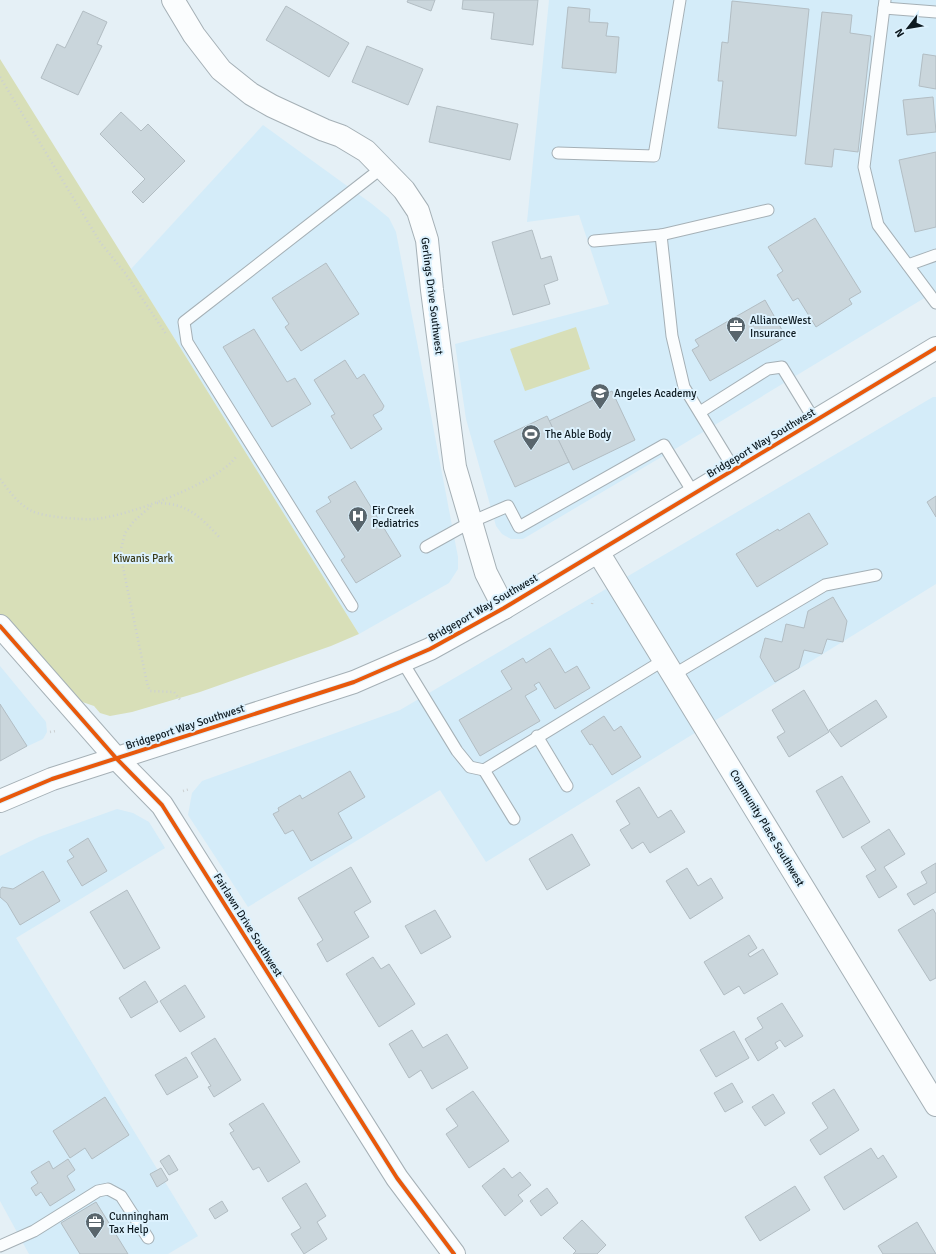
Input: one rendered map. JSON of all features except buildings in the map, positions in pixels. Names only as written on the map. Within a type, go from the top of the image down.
[{"type":"street","name":"Gerlings Drive Southwest","points":[[173,0],[194,35],[221,70],[251,94],[272,106],[324,130],[342,136],[366,151],[404,190],[418,211],[427,240],[455,467],[486,573],[504,608]]},
{"type":"street","name":"Bridgeport Way Southwest","points":[[0,800],[52,779],[354,682],[430,649],[504,608],[936,348]]},
{"type":"street","name":"Community Place Southwest","points":[[598,552],[936,1105]]},
{"type":"street","name":"Fairlawn Drive Southwest","points":[[0,626],[116,758],[162,805],[397,1178],[454,1254]]},
{"type":"lane","points":[[558,153],[654,156],[680,0]]},
{"type":"lane","points":[[936,12],[885,4],[864,167],[878,225],[936,303]]},
{"type":"lane","points":[[352,606],[187,342],[184,322],[382,168]]},
{"type":"lane","points":[[594,241],[661,235],[768,210]]},
{"type":"lane","points":[[661,235],[672,336],[684,387],[734,469]]},
{"type":"lane","points":[[908,265],[936,255]]},
{"type":"lane","points":[[700,412],[768,370],[782,367],[815,421]]},
{"type":"lane","points":[[426,547],[471,522],[508,506],[519,528],[664,445],[694,494]]},
{"type":"lane","points":[[402,661],[457,751],[470,767],[484,770],[537,736],[825,585],[876,575]]},
{"type":"lane","points":[[537,736],[567,786]]},
{"type":"lane","points":[[484,770],[514,819]]},
{"type":"lane","points":[[0,1246],[34,1230],[98,1191],[108,1189],[121,1196],[148,1238]]},
{"type":"path","points":[[0,77],[100,242],[125,273],[167,336]]},
{"type":"path","points":[[0,479],[20,502],[32,512],[52,516],[95,519],[138,509],[189,489],[216,474],[231,463],[236,456],[237,451]]},
{"type":"path","points":[[182,701],[174,692],[150,691],[147,683],[120,558],[125,533],[145,509],[156,503],[171,503],[203,519],[220,538]]},
{"type":"path","points":[[592,604],[593,600]]},
{"type":"path","points":[[50,732],[56,731]]},
{"type":"path","points":[[183,791],[190,789]]},
{"type":"shaded area","points":[[549,0],[936,0],[936,291],[523,539],[511,539],[502,534],[496,526],[466,419],[455,344],[609,304],[579,215],[527,222]]},
{"type":"shaded area","points":[[263,125],[372,204],[389,218],[396,232],[458,557],[458,569],[449,583],[359,634],[131,269]]},
{"type":"shaded area","points":[[933,397],[936,397],[936,584],[486,862],[440,790],[248,907],[188,815],[192,793],[202,781],[400,710]]},
{"type":"shaded area","points":[[0,666],[46,722],[47,732],[43,739],[0,759]]},
{"type":"shaded area","points":[[117,809],[133,813],[149,822],[165,848],[16,938],[198,1236],[168,1254],[29,1254],[0,1201],[0,856],[39,837]]},
{"type":"green space","name":"Kiwanis Park","points":[[0,59],[359,634],[331,646],[200,692],[132,712],[110,716],[100,713],[94,706],[62,695],[0,626]]},
{"type":"green space","points":[[576,327],[590,369],[525,391],[510,349]]},
{"type":"cycle path","points":[[0,801],[52,779],[354,682],[430,649],[504,608],[936,348]]},
{"type":"cycle path","points":[[0,626],[116,758],[162,805],[397,1178],[454,1254]]},
{"type":"place","name":"AllianceWest Insurance","points":[[736,343]]},
{"type":"place","name":"Angeles Academy","points":[[600,410]]},
{"type":"place","name":"The Able Body","points":[[531,451]]},
{"type":"place","name":"Fir Creek Pediatrics","points":[[358,533]]},
{"type":"place","name":"Cunningham Tax Help","points":[[95,1239]]}]
